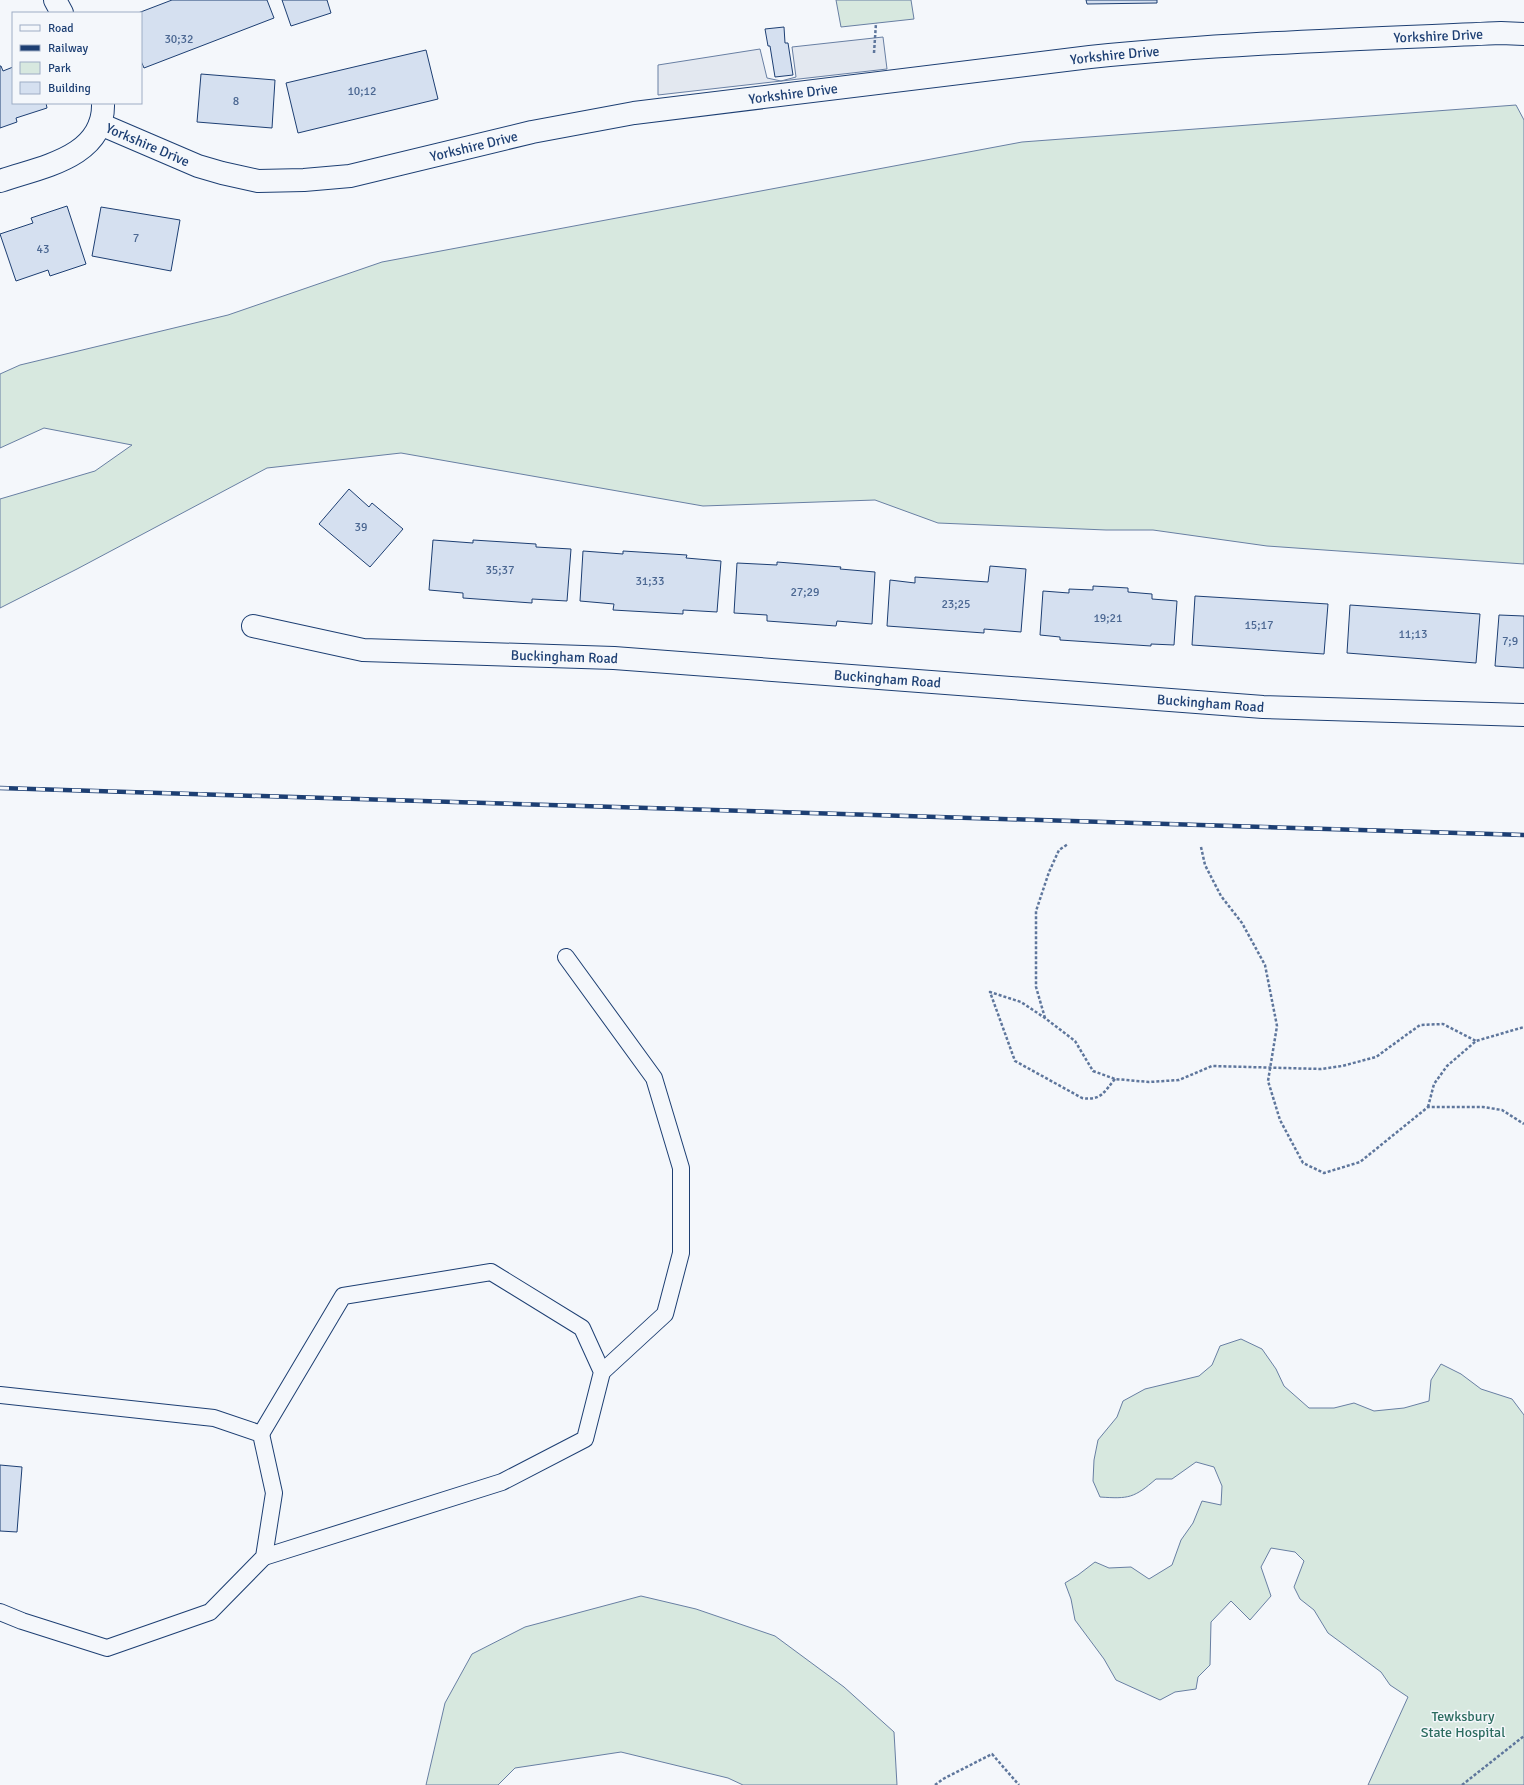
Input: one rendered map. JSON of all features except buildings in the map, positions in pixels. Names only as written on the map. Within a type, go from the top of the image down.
[{"type":"street","points":[[55,0],[61,12]]},
{"type":"street","name":"Yorkshire Drive","points":[[101,113],[198,166],[222,173],[258,180],[296,181],[350,176],[532,132],[627,114],[1082,58],[1151,51],[1272,43],[1501,33],[1524,34]]},
{"type":"street","points":[[0,181],[70,157],[86,146],[94,136],[101,113]]},
{"type":"street","name":"Buckingham Road","points":[[253,626],[363,650],[614,658],[1263,707],[1524,715]]},
{"type":"lane","points":[[0,1612],[22,1621],[107,1648],[210,1612],[264,1557],[502,1482],[585,1439],[602,1372],[665,1314],[681,1253],[681,1168],[654,1078],[566,957]]},
{"type":"lane","points":[[264,1557],[274,1493],[261,1434],[343,1296],[491,1272],[582,1328],[602,1372]]},
{"type":"lane","points":[[0,1395],[214,1418],[261,1434]]},
{"type":"path","points":[[1045,1018],[1036,987],[1036,911],[1049,872],[1060,850],[1068,844]]},
{"type":"path","points":[[1201,847],[1205,865],[1221,896],[1242,923],[1266,965],[1277,1026],[1268,1081],[1280,1120],[1303,1163],[1324,1173],[1360,1162],[1428,1107],[1434,1084],[1447,1066],[1476,1041],[1524,1027]]},
{"type":"path","points":[[1114,1079],[1102,1095],[1092,1100],[1082,1098],[1015,1061],[990,992],[1021,1002],[1045,1018],[1075,1041],[1093,1071],[1114,1079],[1149,1082],[1179,1080],[1212,1066],[1322,1069],[1342,1066],[1376,1057],[1420,1025],[1443,1024],[1476,1041]]},
{"type":"path","points":[[1428,1107],[1482,1107],[1502,1110],[1524,1124]]},
{"type":"path","points":[[1462,1785],[1524,1736]]},
{"type":"path","points":[[935,1785],[942,1779],[992,1754],[1019,1785]]},
{"type":"green space","points":[[836,0],[911,0],[914,19],[841,27]]},
{"type":"green space","points":[[1516,105],[1524,120],[1524,564],[1267,546],[1153,530],[1106,530],[938,523],[875,500],[703,506],[401,453],[267,468],[77,569],[0,608],[0,499],[95,471],[132,445],[44,428],[0,448],[0,374],[20,365],[228,315],[382,262],[1022,142]]},
{"type":"green space","name":"Tewksbury State Hospital","points":[[1241,1339],[1262,1349],[1276,1369],[1284,1386],[1309,1408],[1334,1408],[1354,1403],[1374,1411],[1404,1408],[1429,1401],[1431,1380],[1441,1364],[1461,1374],[1481,1389],[1512,1399],[1524,1415],[1524,1785],[1368,1785],[1408,1697],[1390,1685],[1381,1672],[1328,1633],[1314,1610],[1300,1599],[1294,1587],[1304,1561],[1295,1552],[1271,1548],[1261,1567],[1271,1596],[1250,1620],[1231,1601],[1211,1622],[1210,1665],[1198,1677],[1196,1689],[1175,1692],[1160,1700],[1116,1680],[1104,1659],[1075,1620],[1071,1599],[1065,1583],[1095,1562],[1109,1568],[1131,1567],[1149,1579],[1172,1565],[1181,1540],[1193,1523],[1202,1501],[1221,1505],[1222,1486],[1214,1467],[1196,1462],[1172,1479],[1156,1479],[1142,1490],[1131,1496],[1118,1498],[1100,1497],[1093,1481],[1094,1460],[1098,1440],[1117,1417],[1123,1401],[1145,1389],[1199,1376],[1212,1365],[1220,1346]]},
{"type":"green space","points":[[641,1596],[696,1609],[775,1636],[844,1687],[894,1732],[897,1785],[743,1785],[728,1778],[621,1752],[515,1768],[498,1785],[426,1785],[445,1703],[472,1654],[525,1627]]},
{"type":"shaded area","points":[[883,37],[887,69],[658,95],[658,65],[760,49],[767,78],[781,81],[796,77],[792,47]]},
{"type":"railway","points":[[0,788],[1524,835]]}]
